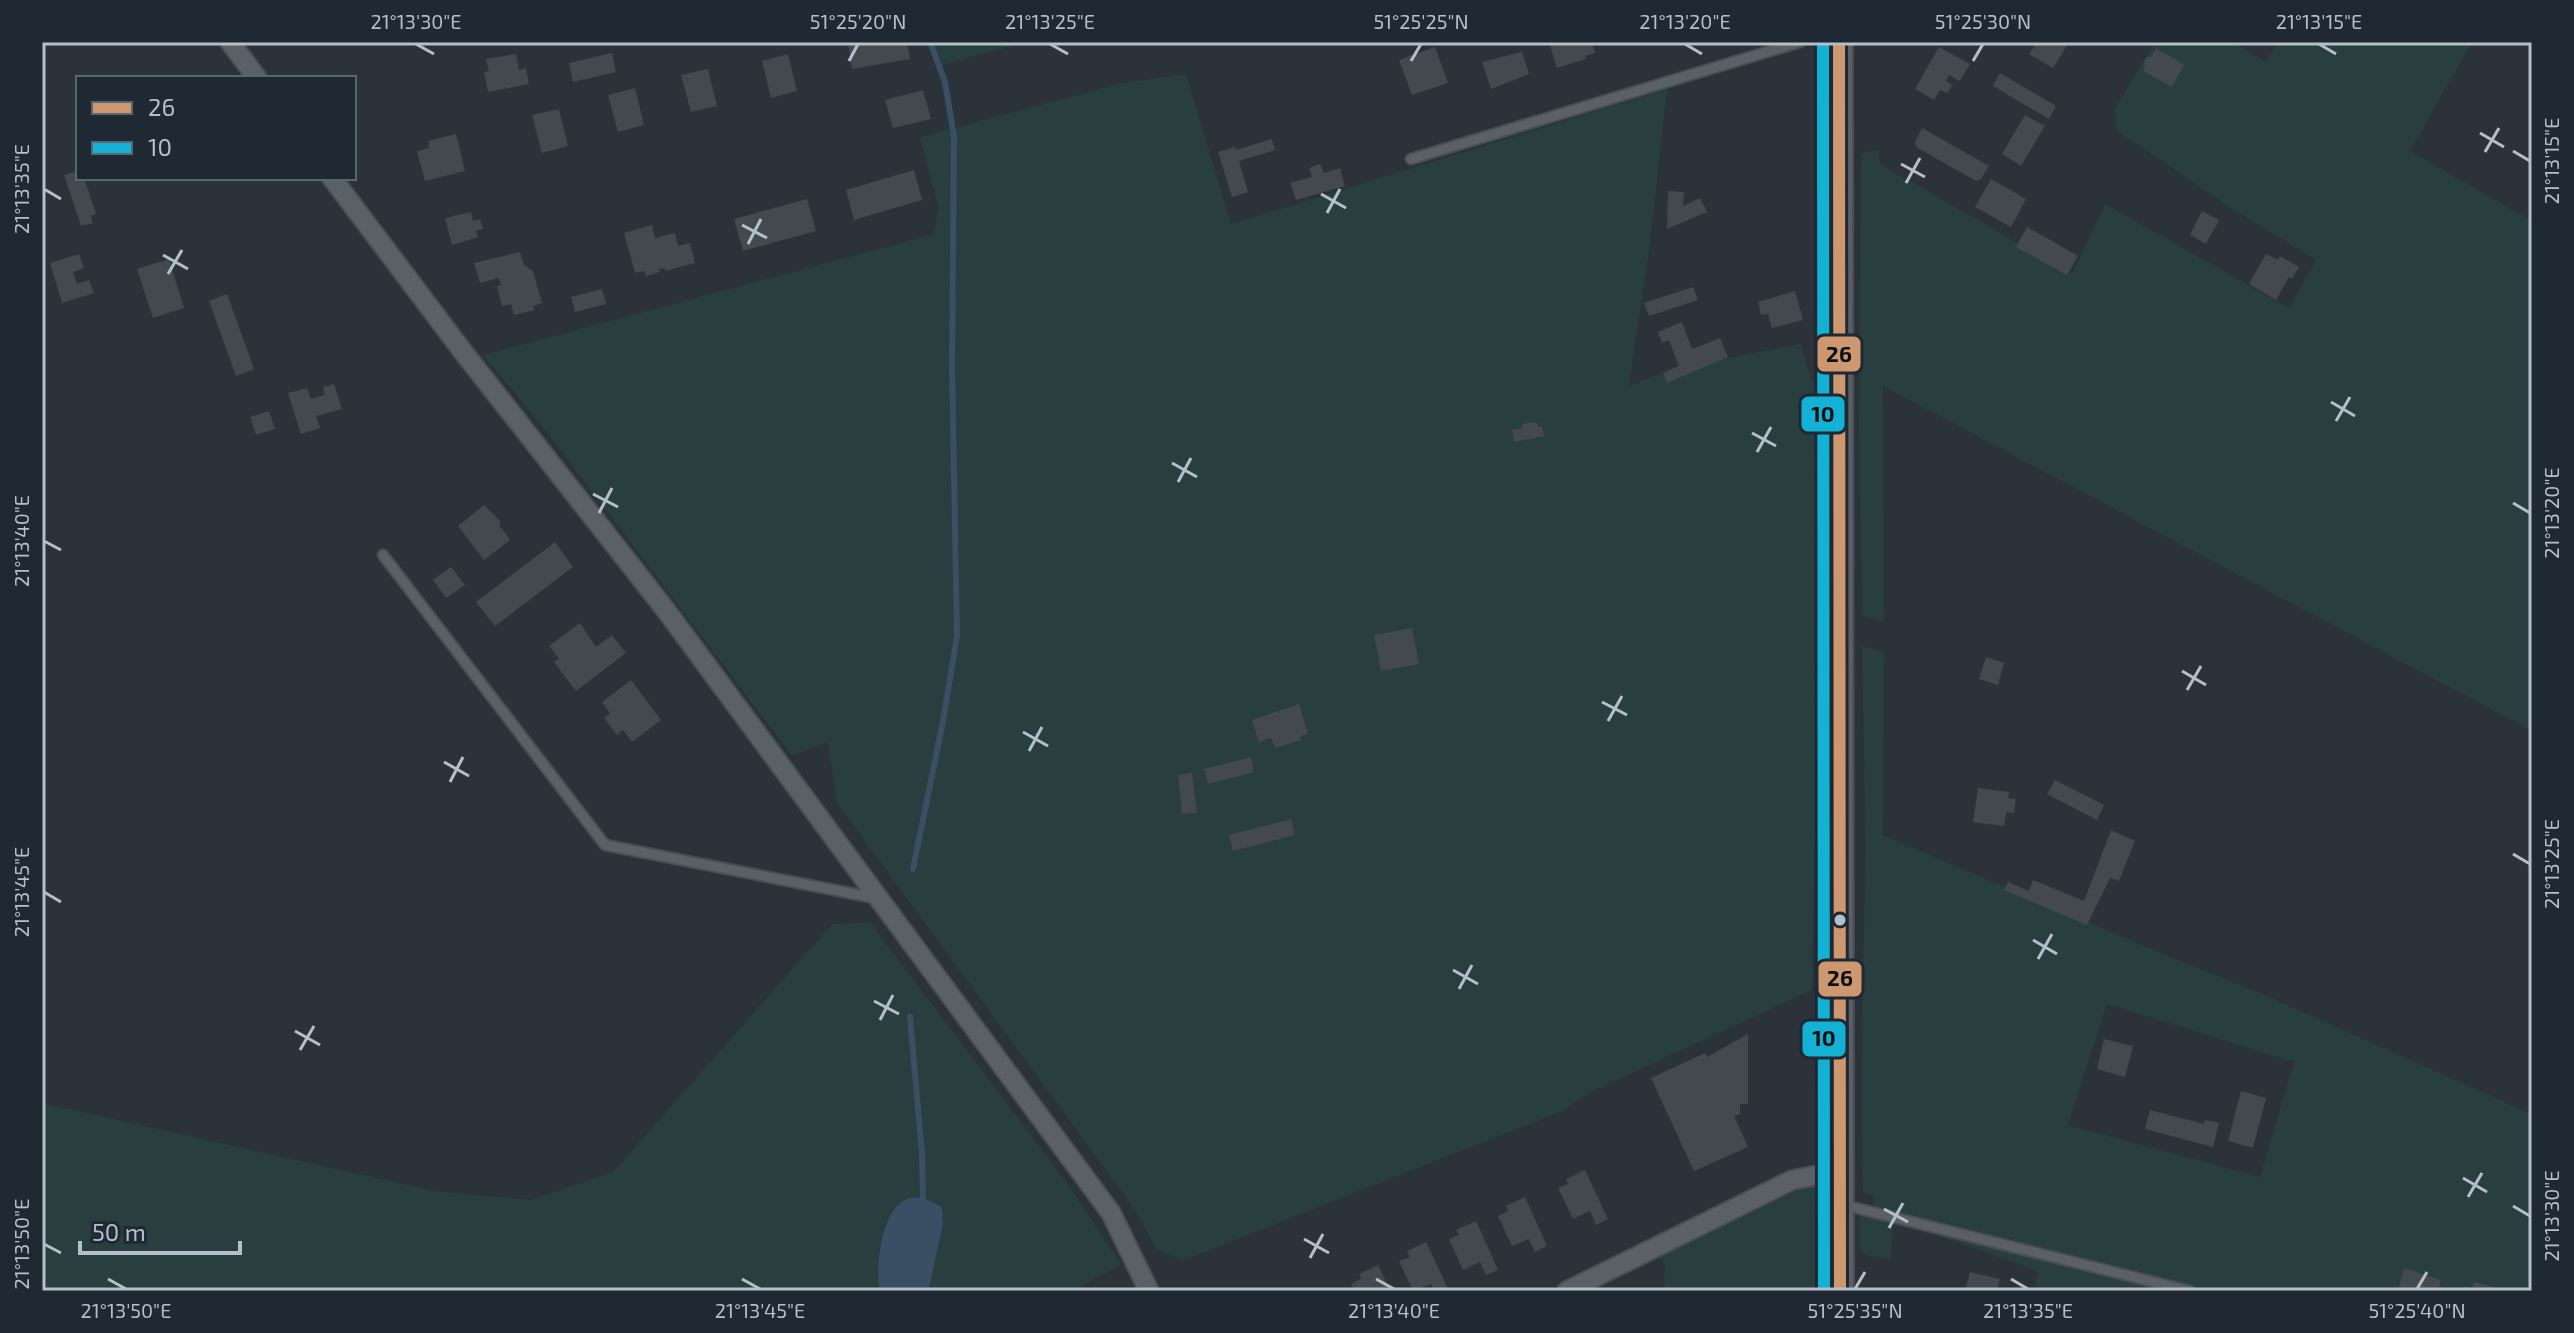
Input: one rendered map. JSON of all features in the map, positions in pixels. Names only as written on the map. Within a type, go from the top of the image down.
[{"type":"main road","points":[[1839,42],[1840,1291]]},
{"type":"street","points":[[230,42],[256,76]]},
{"type":"street","points":[[334,180],[464,353],[665,609],[1111,1213],[1149,1291]]},
{"type":"street","points":[[1567,1291],[1792,1180],[1839,1171]]},
{"type":"lane","points":[[1411,159],[1800,42]]},
{"type":"lane","points":[[383,555],[605,845],[879,898]]},
{"type":"lane","points":[[1839,1203],[2190,1291]]},
{"type":"green space","points":[[932,42],[1026,42],[939,66]]},
{"type":"green space","points":[[2155,42],[2232,42],[2266,62],[2278,42],[2472,42],[2410,151],[2532,221],[2532,731],[1883,386],[1884,622],[1862,616],[1859,429],[1861,153],[1879,149],[1880,164],[2072,274],[2105,204],[2289,308],[2316,260],[2229,207],[2116,130],[2115,108]]},
{"type":"green space","points":[[1186,74],[1231,224],[1667,89],[1650,243],[1629,386],[1674,368],[1801,344],[1811,380],[1824,377],[1812,990],[1589,1093],[1563,1111],[1182,1261],[1156,1249],[1135,1210],[837,803],[828,742],[792,756],[550,436],[483,355],[934,234],[938,207],[920,137],[1122,83]]},
{"type":"green space","points":[[1862,646],[1884,652],[1883,835],[2258,992],[2532,1114],[2532,1291],[2034,1291],[2038,1271],[1893,1220],[1891,1259],[1867,1256],[1860,1249],[1859,1217],[1874,1210],[1873,1195],[1863,1193],[1862,1154],[1865,853]],"holes":[[[2107,1004],[2294,1062],[2260,1177],[2068,1125]]]},
{"type":"green space","points":[[870,922],[1068,1184],[1121,1264],[1073,1291],[42,1291],[42,1103],[435,1191],[531,1200],[613,1172],[832,924]]},
{"type":"green space","points":[[1814,1185],[1828,1191],[1824,1291],[1659,1291],[1664,1288],[1665,1264],[1660,1257]]},
{"type":"water","points":[[924,1198],[942,1207],[943,1224],[929,1288],[933,1291],[880,1290],[879,1255],[890,1216],[905,1200]]},
{"type":"building","points":[[848,42],[907,42],[910,59],[852,69]]},
{"type":"building","points":[[1549,42],[1592,42],[1595,53],[1557,68]]},
{"type":"building","points":[[2037,42],[2069,42],[2053,68],[2029,54]]},
{"type":"building","points":[[1435,47],[1448,83],[1412,95],[1399,60]]},
{"type":"building","points":[[1939,47],[1970,64],[1960,81],[1949,75],[1946,81],[1952,85],[1947,93],[1940,90],[1934,100],[1915,89]]},
{"type":"building","points":[[2156,48],[2184,65],[2172,87],[2143,71],[2144,62]]},
{"type":"building","points":[[1522,52],[1529,74],[1491,89],[1482,62]]},
{"type":"building","points":[[612,53],[616,72],[573,82],[569,63]]},
{"type":"building","points":[[516,54],[519,70],[526,68],[529,84],[488,92],[484,72],[489,71],[486,59]]},
{"type":"building","points":[[788,54],[797,91],[771,98],[762,61]]},
{"type":"building","points":[[708,69],[717,106],[691,112],[681,75]]},
{"type":"building","points":[[2000,73],[2056,106],[2049,119],[1993,86]]},
{"type":"building","points":[[635,88],[644,125],[618,132],[608,95]]},
{"type":"building","points":[[923,90],[931,119],[893,128],[885,100]]},
{"type":"building","points":[[559,109],[568,146],[542,153],[532,115]]},
{"type":"building","points":[[2025,115],[2045,126],[2021,166],[2002,154]]},
{"type":"building","points":[[1922,128],[1989,166],[1981,179],[1976,181],[1916,147],[1915,142]]},
{"type":"building","points":[[456,134],[465,171],[425,181],[417,151],[429,148],[428,141]]},
{"type":"building","points":[[1272,139],[1275,150],[1239,161],[1248,192],[1232,197],[1218,152]]},
{"type":"building","points":[[1320,164],[1324,173],[1340,168],[1345,186],[1296,200],[1290,183],[1312,177],[1309,168]]},
{"type":"building","points":[[914,170],[922,200],[854,220],[846,190]]},
{"type":"building","points":[[76,172],[76,180],[85,180],[96,214],[91,216],[93,223],[81,226],[64,175]]},
{"type":"building","points":[[1991,179],[2026,199],[2011,227],[1975,207]]},
{"type":"building","points":[[1668,191],[1684,192],[1683,206],[1700,198],[1707,212],[1667,229]]},
{"type":"building","points":[[807,199],[816,231],[743,251],[734,219]]},
{"type":"building","points":[[2202,211],[2219,220],[2206,244],[2190,235]]},
{"type":"building","points":[[471,212],[473,221],[480,219],[483,229],[476,231],[478,237],[452,245],[445,218]]},
{"type":"building","points":[[652,225],[655,238],[675,233],[678,246],[690,243],[695,263],[665,271],[665,268],[659,269],[660,272],[646,276],[644,271],[635,273],[624,233]]},
{"type":"building","points":[[2027,227],[2078,256],[2067,275],[2016,247]]},
{"type":"building","points":[[520,252],[524,265],[533,271],[542,303],[533,306],[535,310],[514,315],[511,304],[502,306],[497,286],[501,285],[499,278],[480,283],[474,263]]},
{"type":"building","points":[[79,254],[84,268],[73,272],[77,284],[89,280],[94,293],[62,303],[50,263]]},
{"type":"building","points":[[2266,254],[2278,260],[2280,256],[2299,267],[2292,279],[2289,277],[2276,300],[2249,284]]},
{"type":"building","points":[[169,259],[184,308],[153,318],[137,269]]},
{"type":"building","points":[[1693,287],[1698,300],[1649,316],[1644,303]]},
{"type":"building","points":[[602,289],[606,304],[575,312],[571,297]]},
{"type":"building","points":[[1795,291],[1803,320],[1772,328],[1768,314],[1761,315],[1758,302]]},
{"type":"building","points":[[227,294],[254,369],[236,376],[209,301]]},
{"type":"building","points":[[1682,322],[1692,349],[1720,338],[1728,357],[1667,383],[1663,373],[1679,366],[1669,340],[1662,343],[1658,332]]},
{"type":"building","points":[[334,384],[342,409],[316,416],[320,428],[301,434],[288,393],[307,388],[311,399],[325,395],[323,387]]},
{"type":"building","points":[[269,411],[275,429],[256,435],[250,417]]},
{"type":"building","points":[[1537,422],[1538,427],[1542,426],[1544,436],[1514,442],[1512,430],[1523,428],[1522,424]]},
{"type":"building","points":[[484,505],[501,522],[499,524],[510,540],[484,560],[458,526]]},
{"type":"building","points":[[555,542],[573,567],[495,626],[476,602]]},
{"type":"building","points":[[451,567],[465,585],[446,598],[433,580]]},
{"type":"building","points":[[580,623],[596,647],[612,635],[626,653],[576,691],[554,662],[559,659],[549,646]]},
{"type":"building","points":[[1412,628],[1419,664],[1381,671],[1374,635]]},
{"type":"building","points":[[1986,657],[2004,663],[1998,685],[1979,679]]},
{"type":"building","points":[[631,680],[661,720],[632,742],[623,730],[617,735],[604,718],[610,713],[602,702]]},
{"type":"building","points":[[1299,704],[1308,734],[1300,736],[1301,740],[1275,748],[1271,738],[1259,742],[1252,720]]},
{"type":"building","points":[[1251,757],[1254,772],[1208,784],[1204,769]]},
{"type":"building","points":[[1192,773],[1197,813],[1182,814],[1178,775]]},
{"type":"building","points":[[2055,780],[2104,805],[2097,820],[2047,794]]},
{"type":"building","points":[[1978,788],[2009,792],[2008,798],[2016,799],[2014,813],[2006,812],[2004,826],[1973,822]]},
{"type":"building","points":[[1291,819],[1295,835],[1233,851],[1229,835]]},
{"type":"building","points":[[2111,830],[2135,841],[2119,881],[2110,878],[2087,925],[2004,890],[2008,882],[2029,891],[2033,880],[2084,901]]},
{"type":"building","points":[[1748,1034],[1748,1104],[1740,1104],[1740,1114],[1734,1116],[1748,1147],[1694,1171],[1651,1078],[1705,1053],[1707,1057]]},
{"type":"building","points":[[2104,1039],[2133,1046],[2125,1077],[2097,1069]]},
{"type":"building","points":[[2241,1091],[2266,1098],[2253,1148],[2228,1141]]},
{"type":"building","points":[[2150,1110],[2204,1124],[2205,1120],[2219,1123],[2213,1147],[2145,1129]]},
{"type":"building","points":[[1585,1170],[1608,1219],[1596,1225],[1590,1211],[1573,1219],[1558,1188],[1568,1184],[1566,1179]]},
{"type":"building","points":[[1525,1197],[1547,1246],[1535,1252],[1529,1239],[1512,1246],[1498,1216],[1508,1211],[1506,1206]]},
{"type":"building","points":[[1476,1221],[1498,1270],[1486,1275],[1480,1262],[1463,1270],[1449,1239],[1459,1235],[1456,1230]]},
{"type":"building","points":[[1426,1242],[1449,1291],[1434,1291],[1431,1284],[1413,1291],[1399,1261],[1410,1257],[1407,1251]]},
{"type":"building","points":[[1378,1265],[1390,1291],[1355,1291],[1351,1284],[1361,1279],[1359,1274]]},
{"type":"building","points":[[2404,1268],[2441,1280],[2438,1291],[2398,1291]]},
{"type":"building","points":[[1970,1272],[2000,1279],[1997,1291],[1965,1291]]},
{"type":"building","points":[[2474,1282],[2506,1291],[2464,1291],[2465,1286],[2472,1288]]},
{"type":"waterway","points":[[913,869],[957,636],[952,366],[954,137],[945,82],[930,42]]},
{"type":"waterway","points":[[910,1017],[922,1154],[923,1205]]},
{"type":"transit line","name":"10","points":[[1823,42],[1824,1291]]},
{"type":"transit line","name":"26","points":[[1839,42],[1840,1291]]}]
